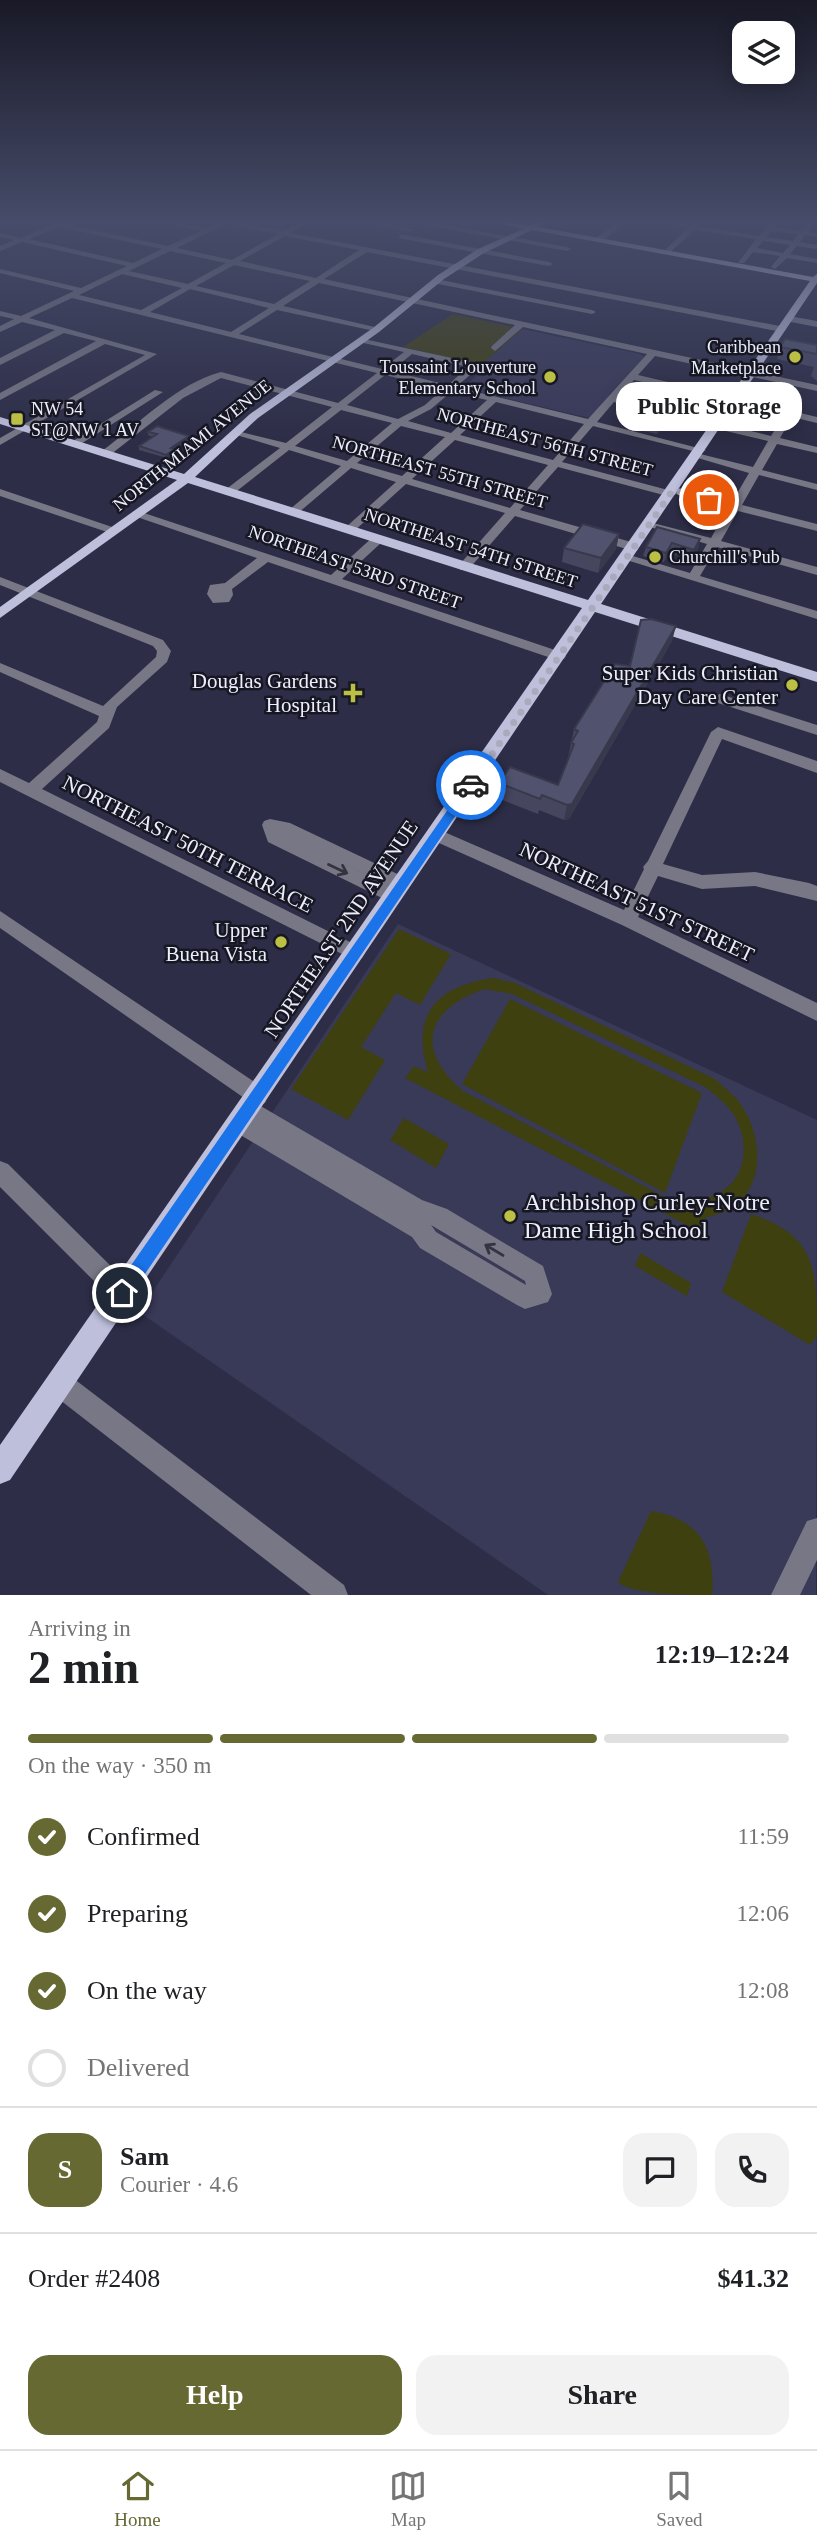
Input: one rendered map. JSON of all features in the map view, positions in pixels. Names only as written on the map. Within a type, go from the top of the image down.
[{"type":"main road","name":"NORTH MIAMI AVENUE","points":[[0,614],[187,478],[237,432],[376,330],[421,293]]},
{"type":"main road","name":"NORTHEAST 2ND AVENUE","points":[[0,1470],[782,329],[810,293]]},
{"type":"main road","name":"NORTHEAST 54TH STREET","points":[[0,420],[817,677]]},
{"type":"street","points":[[0,329],[73,293]]},
{"type":"street","points":[[142,313],[179,293]]},
{"type":"street","points":[[214,293],[376,330]]},
{"type":"street","points":[[232,335],[299,293]]},
{"type":"street","points":[[376,293],[521,324],[578,325],[609,295]]},
{"type":"street","points":[[476,293],[578,325],[653,353],[817,387]]},
{"type":"street","points":[[601,293],[782,329]]},
{"type":"street","points":[[70,295],[591,422],[756,472],[817,487]]},
{"type":"street","points":[[0,313],[153,354],[0,442]]},
{"type":"street","points":[[789,319],[817,324]]},
{"type":"street","points":[[495,348],[521,324]]},
{"type":"street","points":[[0,362],[62,330]]},
{"type":"street","points":[[293,512],[399,422],[428,407],[475,366],[362,340]]},
{"type":"street","points":[[0,397],[103,341]]},
{"type":"street","points":[[772,344],[817,353]]},
{"type":"street","points":[[229,492],[411,351]]},
{"type":"street","points":[[464,566],[653,353]]},
{"type":"street","name":"NORTHEAST 56TH STREET","points":[[106,453],[130,437],[143,422],[216,375],[556,464],[817,528]]},
{"type":"street","points":[[633,377],[817,420]]},
{"type":"street","points":[[75,443],[158,392]]},
{"type":"street","points":[[349,530],[494,399]]},
{"type":"street","points":[[613,399],[817,450]]},
{"type":"street","points":[[693,578],[790,414]]},
{"type":"street","name":"NORTHEAST 55TH STREET","points":[[237,432],[513,511],[693,578],[817,615]]},
{"type":"street","points":[[0,492],[114,531]]},
{"type":"street","name":"NORTHEAST 53RD STREET","points":[[138,514],[559,656]]},
{"type":"street","points":[[649,525],[817,571]]},
{"type":"street","points":[[332,581],[378,539]]},
{"type":"street","points":[[226,588],[237,578],[246,576],[262,562],[263,556]]},
{"type":"street","points":[[0,581],[158,643],[164,651],[163,659],[110,705],[104,724],[31,790]]},
{"type":"street","points":[[0,667],[108,714]]},
{"type":"street","points":[[720,699],[817,730]]},
{"type":"street","points":[[628,920],[651,867],[718,732],[817,767]]},
{"type":"street","name":"NORTHEAST 50TH TERRACE","points":[[0,775],[356,953]]},
{"type":"street","name":"NORTHEAST 51ST STREET","points":[[436,835],[628,920],[817,1012]]},
{"type":"street","points":[[299,843],[398,890]]},
{"type":"street","points":[[651,867],[702,882],[755,879],[817,894]]},
{"type":"street","points":[[0,918],[248,1110],[420,1229],[428,1240],[525,1297],[540,1294],[535,1274],[248,1110]]},
{"type":"street","points":[[0,1172],[122,1293]]},
{"type":"street","points":[[60,1384],[334,1595]]},
{"type":"street","points":[[785,1595],[817,1531]]},
{"type":"shaded area","points":[[453,314],[522,329],[481,365],[403,347]]},
{"type":"shaded area","name":"Toussaint L'ouverture Elementary School","points":[[522,329],[644,357],[589,418],[463,388],[484,369],[481,365]]},
{"type":"shaded area","name":"Archbishop Curley-Notre Dame High School","points":[[398,924],[817,1120],[816,1595],[548,1595],[139,1312]]},
{"type":"shaded area","points":[[399,929],[451,954],[420,1005],[396,993],[361,1047],[385,1060],[348,1120],[291,1089]]},
{"type":"shaded area","points":[[493,978],[515,983],[715,1079],[739,1102],[753,1130],[756,1171],[745,1195],[728,1210],[705,1218],[704,1234],[405,1078],[414,1066],[428,1072],[423,1052],[423,1034],[426,1019],[433,1007],[443,996],[473,982]],"holes":[[[485,989],[512,994],[705,1087],[719,1098],[738,1123],[743,1142],[743,1159],[738,1174],[729,1186],[716,1195],[701,1200],[684,1201],[665,1197],[463,1091],[447,1076],[437,1060],[433,1032],[439,1019],[465,997]]]},
{"type":"shaded area","points":[[510,999],[702,1093],[665,1193],[462,1084]]},
{"type":"shaded area","points":[[404,1118],[449,1144],[436,1168],[390,1140]]},
{"type":"shaded area","points":[[751,1214],[789,1233],[809,1258],[814,1274],[817,1312],[817,1336],[810,1345],[722,1292]]},
{"type":"shaded area","points":[[640,1253],[691,1283],[687,1296],[635,1266]]},
{"type":"shaded area","points":[[651,1511],[681,1521],[701,1538],[711,1563],[712,1595],[648,1592],[635,1590],[618,1582]]},
{"type":"building","points":[[785,339],[817,345],[817,354],[780,347]]},
{"type":"building","points":[[647,411],[666,416],[659,424],[641,420]]},
{"type":"building","points":[[157,426],[189,436],[171,448],[175,449],[166,455],[139,446],[157,434],[148,432]]},
{"type":"building","points":[[583,524],[619,534],[601,558],[564,548]]},
{"type":"building","points":[[657,527],[700,539],[694,550],[672,543],[666,553],[646,547]]},
{"type":"building","points":[[651,619],[676,626],[572,804],[567,805],[542,795],[540,799],[499,783],[510,767],[558,785],[574,744],[571,743],[578,731],[574,729],[615,664],[630,666],[641,620]]},
{"type":"way so far","points":[[471,785],[673,490],[709,500]]},
{"type":"place","name":"Caribbean Marketplace","points":[[795,357]]},
{"type":"place","name":"Toussaint L'ouverture Elementary School","points":[[550,377]]},
{"type":"place","name":"NW 54 ST@NW 1 AV","points":[[17,419]]},
{"type":"place","name":"Public Storage","points":[[709,500]]},
{"type":"place","name":"Churchill's Pub","points":[[655,557]]},
{"type":"place","name":"Super Kids Christian Day Care Center","points":[[792,685]]},
{"type":"place","name":"Douglas Gardens Hospital","points":[[353,693]]},
{"type":"place","name":"Upper Buena Vista","points":[[281,942]]},
{"type":"place","name":"Archbishop Curley-Notre Dame High School","points":[[510,1216]]},
{"type":"route","points":[[122,1293],[471,785]]}]
